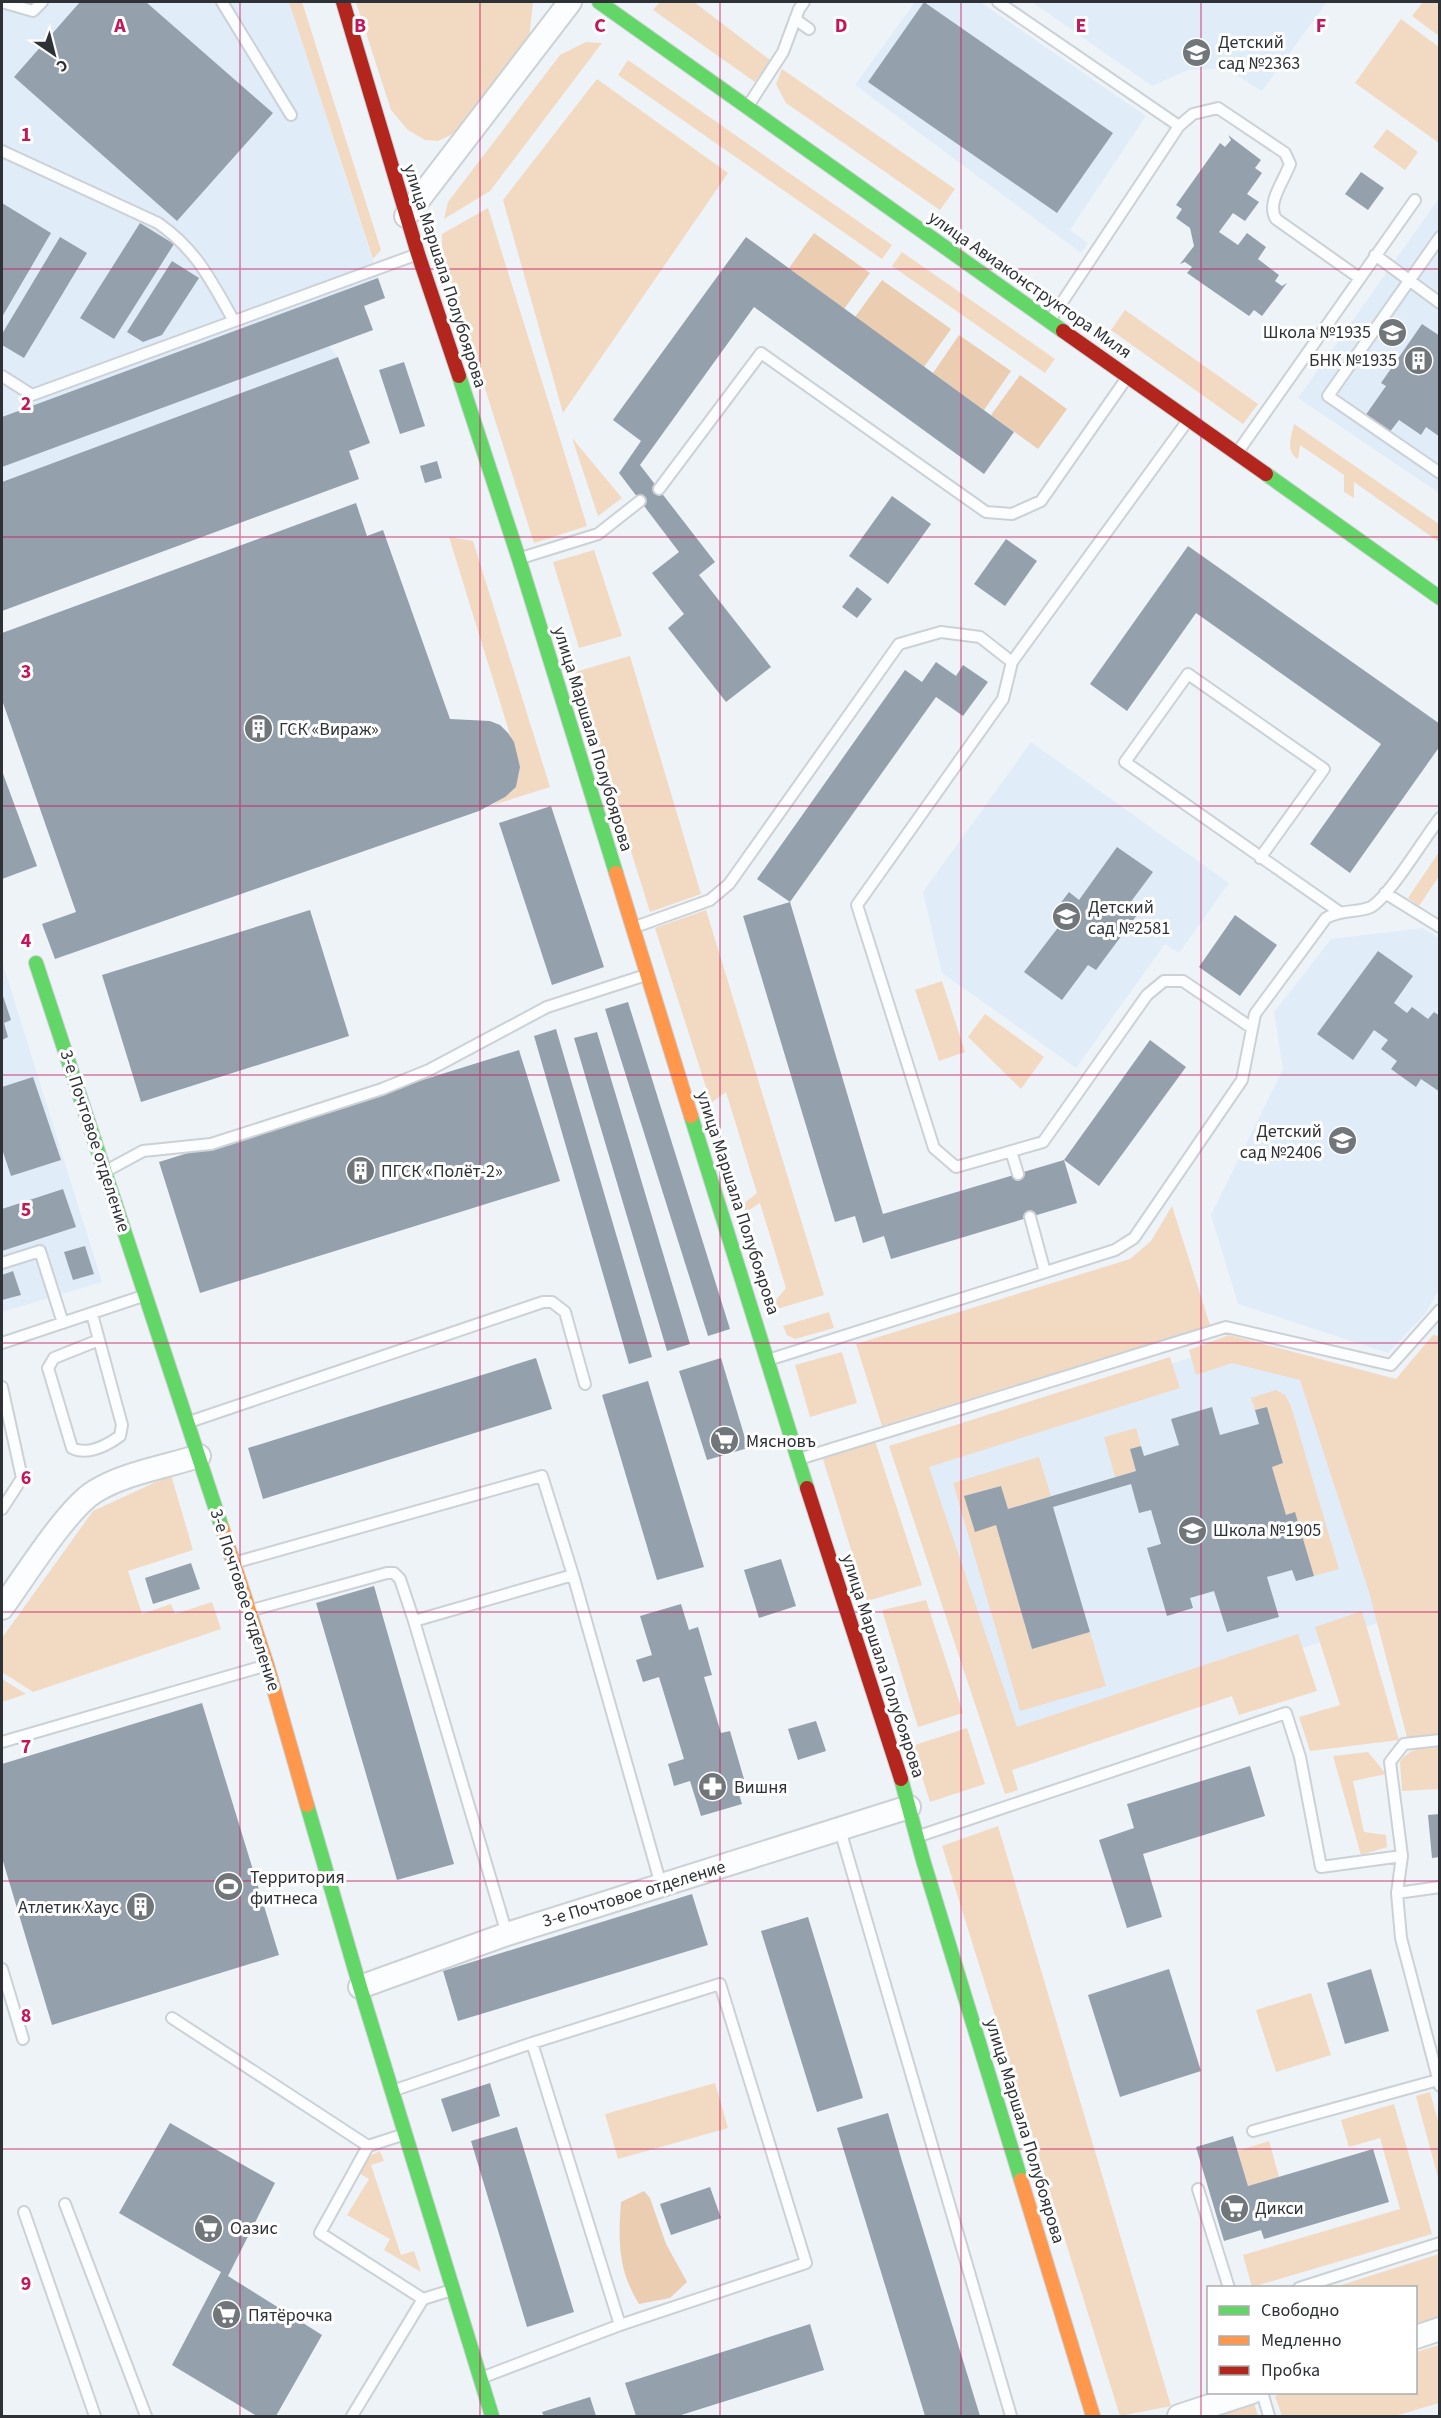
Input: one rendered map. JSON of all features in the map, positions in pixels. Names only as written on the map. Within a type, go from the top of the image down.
[{"type":"street","name":"улица Маршала Полубоярова","points":[[343,2],[406,216],[519,559],[797,1459],[891,1742],[916,1837],[1093,2416]]},
{"type":"street","points":[[406,216],[570,2]]},
{"type":"street","name":"улица Авиаконструктора Миля","points":[[599,2],[1440,598]]},
{"type":"street","name":"3-е Почтовое отделение","points":[[36,963],[267,1665],[360,1987],[492,2416]]},
{"type":"street","points":[[2,1608],[76,1508],[92,1493],[112,1482],[199,1456]]},
{"type":"street","name":"3-е Почтовое отделение","points":[[360,1987],[507,1934],[909,1807]]},
{"type":"street","points":[[1417,2337],[1440,2329]]},
{"type":"street","points":[[1179,2416],[1246,2394]]},
{"type":"lane","points":[[2,2],[33,10],[42,2]]},
{"type":"lane","points":[[222,2],[291,115]]},
{"type":"lane","points":[[748,106],[783,52],[804,2]]},
{"type":"lane","points":[[998,2],[1179,126]]},
{"type":"lane","points":[[795,19],[809,29]]},
{"type":"lane","points":[[1050,321],[1179,126],[1193,114],[1218,108],[1284,153],[1290,164],[1282,186],[1271,203],[1271,211],[1276,219],[1358,277]]},
{"type":"lane","points":[[2,150],[158,223],[180,239],[200,261],[234,321]]},
{"type":"lane","points":[[1237,454],[1358,277],[1414,200]]},
{"type":"lane","points":[[1440,237],[1328,396],[1440,473]]},
{"type":"lane","points":[[2,376],[32,395],[418,254]]},
{"type":"lane","points":[[1375,255],[1440,303]]},
{"type":"lane","points":[[658,489],[761,353],[986,512],[1012,514],[1041,501],[1128,376]]},
{"type":"lane","points":[[1188,420],[1012,662],[1003,699],[857,905],[934,1148],[956,1167],[1043,1142],[1147,995],[1164,981],[1183,981],[1252,1028]]},
{"type":"lane","points":[[519,559],[598,534],[640,501]]},
{"type":"lane","points":[[632,928],[710,900],[729,884],[899,644],[941,632],[980,637],[1012,662]]},
{"type":"lane","points":[[1260,858],[1324,769],[1188,674],[1125,762],[1260,858],[1338,912]]},
{"type":"lane","points":[[768,1360],[1115,1250],[1134,1238],[1242,1080],[1255,1014],[1326,918],[1338,912],[1370,907],[1385,893],[1440,818]]},
{"type":"lane","points":[[1385,893],[1440,927]]},
{"type":"lane","points":[[106,1171],[143,1151],[211,1144],[382,1089],[423,1073],[547,1007],[646,975]]},
{"type":"lane","points":[[1011,1151],[1018,1174]]},
{"type":"lane","points":[[1030,1217],[1045,1272]]},
{"type":"lane","points":[[2,1263],[40,1251],[63,1323]]},
{"type":"lane","points":[[2,1343],[146,1295]]},
{"type":"lane","points":[[188,1422],[543,1302],[552,1302],[565,1312],[585,1384]]},
{"type":"lane","points":[[92,1314],[122,1425],[120,1436],[106,1446],[80,1452],[72,1448],[48,1368],[54,1358],[99,1340]]},
{"type":"lane","points":[[797,1459],[1226,1327],[1391,1365],[1438,1316]]},
{"type":"lane","points":[[2,1387],[22,1478],[2,1509]]},
{"type":"lane","points":[[234,1563],[542,1476],[573,1575],[661,1885]]},
{"type":"lane","points":[[249,1610],[387,1573],[394,1573],[400,1579],[507,1934]]},
{"type":"lane","points":[[414,1621],[573,1575]]},
{"type":"lane","points":[[2,1742],[267,1665]]},
{"type":"lane","points":[[916,1837],[1286,1713],[1300,1757],[1321,1867],[1402,1856]]},
{"type":"lane","points":[[1253,2131],[1439,2083],[1401,1938],[1398,1893],[1402,1856],[1390,1762],[1404,1744],[1440,1740]]},
{"type":"lane","points":[[840,1830],[1011,2416]]},
{"type":"lane","points":[[1398,1893],[1440,1887]]},
{"type":"lane","points":[[2,1969],[23,2038]]},
{"type":"lane","points":[[392,2091],[532,2043],[720,1984],[734,2029],[806,2263],[620,2325],[481,2378]]},
{"type":"lane","points":[[172,2018],[368,2146]]},
{"type":"lane","points":[[532,2043],[620,2325]]},
{"type":"lane","points":[[406,2134],[368,2146],[320,2233],[423,2299]]},
{"type":"lane","points":[[1198,2189],[1228,2286]]},
{"type":"lane","points":[[65,2204],[146,2416]]},
{"type":"lane","points":[[24,2212],[95,2416]]},
{"type":"lane","points":[[1305,2286],[1440,2243]]},
{"type":"lane","points":[[352,2416],[423,2299],[454,2290]]},
{"type":"lane","points":[[1263,2394],[1269,2416]]},
{"type":"shaded area","points":[[2,2],[289,2],[385,298],[364,306],[373,330],[329,346],[338,357],[2,482]]},
{"type":"shaded area","points":[[289,2],[302,2],[381,250],[373,259]]},
{"type":"shaded area","points":[[356,2],[533,2],[529,38],[457,132],[438,141],[425,140],[408,130],[391,110]]},
{"type":"shaded area","points":[[660,2],[694,2],[770,60],[755,82],[653,10]]},
{"type":"shaded area","points":[[915,2],[980,2],[1146,116],[1070,230],[1088,243],[1081,253],[855,85]]},
{"type":"shaded area","name":"Детский сад №2363","points":[[1032,2],[1327,2],[1262,91],[1225,68],[1188,70],[1152,86]]},
{"type":"shaded area","points":[[1423,2],[1439,2],[1439,36],[1412,16]]},
{"type":"shaded area","points":[[1401,19],[1439,47],[1439,143],[1355,83]]},
{"type":"shaded area","points":[[586,42],[602,43],[490,191],[444,219],[448,202],[560,55]]},
{"type":"shaded area","points":[[628,60],[892,245],[882,259],[618,75]]},
{"type":"shaded area","points":[[782,69],[955,189],[940,210],[786,103],[776,84]]},
{"type":"shaded area","points":[[597,79],[728,173],[563,413],[503,200]]},
{"type":"shaded area","points":[[1387,129],[1418,152],[1405,170],[1373,147]]},
{"type":"shaded area","name":"Школа №1935","points":[[1439,198],[1439,493],[1298,398]]},
{"type":"shaded area","points":[[488,208],[587,526],[534,543],[442,253],[442,234]]},
{"type":"shaded area","points":[[814,233],[870,273],[844,309],[789,268]]},
{"type":"shaded area","points":[[902,252],[1055,359],[1045,373],[892,266]]},
{"type":"shaded area","points":[[882,280],[951,329],[924,367],[855,317]]},
{"type":"shaded area","points":[[1125,310],[1258,404],[1243,424],[1111,330]]},
{"type":"shaded area","points":[[959,335],[1011,371],[984,410],[933,373]]},
{"type":"shaded area","points":[[1020,375],[1067,409],[1038,449],[991,415]]},
{"type":"shaded area","points":[[1294,424],[1439,524],[1439,542],[1354,482],[1354,498],[1344,492],[1344,475],[1300,445],[1298,459],[1294,456],[1290,444]]},
{"type":"shaded area","points":[[572,438],[622,498],[598,516]]},
{"type":"shaded area","points":[[449,537],[473,541],[550,787],[493,805],[516,787],[520,767]]},
{"type":"shaded area","points":[[594,550],[622,636],[579,648],[553,562]]},
{"type":"shaded area","points":[[630,656],[701,894],[650,912],[575,672]]},
{"type":"shaded area","name":"Детский сад №2581","points":[[1031,742],[1229,883],[1179,953],[1165,944],[1076,1068],[942,973],[923,892]]},
{"type":"shaded area","points":[[1439,852],[1439,876],[1419,906],[1408,898]]},
{"type":"shaded area","points":[[706,910],[824,1295],[777,1309],[775,1301],[786,1288],[760,1203],[746,1212],[743,1204],[757,1193],[726,1092],[711,1103],[655,928]]},
{"type":"shaded area","name":"Детский сад №2406","points":[[1423,928],[1439,938],[1440,1288],[1425,1314],[1388,1353],[1238,1304],[1211,1215],[1283,1069],[1274,1012],[1331,939]]},
{"type":"shaded area","points":[[2,961],[102,1282],[2,1312]]},
{"type":"shaded area","points":[[942,981],[965,1052],[939,1061],[915,990]]},
{"type":"shaded area","points":[[985,1014],[1044,1057],[1021,1089],[968,1037]]},
{"type":"shaded area","points":[[1172,1206],[1210,1325],[882,1426],[856,1344],[1130,1259],[1151,1241]]},
{"type":"shaded area","points":[[829,1312],[834,1328],[795,1339],[787,1335],[783,1326]]},
{"type":"shaded area","points":[[1229,1335],[1396,1379],[1433,1335],[1439,1336],[1439,1734],[1407,1737],[1369,1592],[1300,1380],[1232,1363],[1196,1375],[1189,1350]]},
{"type":"shaded area","name":"Школа №1905","points":[[1232,1345],[1389,1395],[1394,1618],[1015,1743],[916,1442]]},
{"type":"shaded area","points":[[842,1352],[857,1403],[810,1417],[795,1365]]},
{"type":"shaded area","points":[[1170,1357],[1180,1388],[929,1467],[1017,1727],[1298,1634],[1317,1691],[1239,1715],[1232,1696],[1012,1770],[1018,1790],[1005,1794],[889,1446]]},
{"type":"shaded area","points":[[1276,1390],[1285,1395],[1291,1406],[1339,1569],[1314,1576],[1295,1513],[1286,1515],[1272,1467],[1283,1463],[1267,1407],[1255,1410],[1251,1398]]},
{"type":"shaded area","points":[[1136,1428],[1141,1446],[1130,1449],[1136,1471],[1115,1477],[1104,1437]]},
{"type":"shaded area","points":[[875,1441],[922,1585],[867,1601],[822,1456]]},
{"type":"shaded area","points":[[1039,1457],[1051,1496],[1008,1509],[1001,1486],[965,1496],[975,1531],[996,1525],[1032,1649],[1090,1632],[1106,1686],[1020,1711],[953,1483]]},
{"type":"shaded area","points":[[171,1475],[193,1550],[128,1571],[142,1614],[171,1604],[175,1614],[212,1602],[221,1629],[33,1692],[2,1672],[2,1638],[93,1511]]},
{"type":"shaded area","points":[[926,1600],[963,1713],[918,1727],[882,1610]]},
{"type":"shaded area","points":[[1362,1611],[1399,1740],[1310,1751],[1299,1717],[1340,1705],[1315,1627]]},
{"type":"shaded area","points":[[2,1679],[26,1694],[2,1702]]},
{"type":"shaded area","points":[[967,1728],[985,1784],[930,1802],[912,1746]]},
{"type":"shaded area","points":[[1439,1747],[1439,1789],[1402,1791],[1400,1762],[1404,1757],[1417,1749]]},
{"type":"shaded area","points":[[1368,1752],[1386,1774],[1353,1781],[1364,1832],[1386,1835],[1387,1847],[1361,1855],[1333,1756]]},
{"type":"shaded area","points":[[998,1826],[1171,2406],[1120,2416],[942,1846]]},
{"type":"shaded area","points":[[1311,1993],[1331,2055],[1276,2072],[1256,2010]]},
{"type":"shaded area","points":[[715,2083],[728,2128],[618,2159],[605,2114]]},
{"type":"shaded area","points":[[1430,2092],[1439,2125],[1439,2181],[1416,2096]]},
{"type":"shaded area","points":[[1394,2104],[1432,2234],[1252,2286],[1243,2255],[1400,2209],[1380,2138],[1349,2147],[1341,2120]]},
{"type":"shaded area","points":[[1269,2141],[1279,2177],[1248,2186],[1237,2151]]},
{"type":"shaded area","points":[[380,2151],[384,2161],[371,2165],[401,2255],[414,2251],[421,2272],[384,2250],[390,2239],[347,2215],[369,2179],[359,2173],[368,2157]]},
{"type":"shaded area","points":[[644,2191],[650,2198],[666,2244],[687,2282],[670,2298],[639,2304],[623,2267],[620,2216],[621,2202]]},
{"type":"shaded area","points":[[1439,2254],[1439,2320],[1417,2328],[1417,2286],[1338,2286]]},
{"type":"shaded area","points":[[1439,2345],[1439,2403],[1395,2416],[1282,2416],[1275,2396],[1282,2394],[1417,2394],[1417,2352]]},
{"type":"shaded area","points":[[1254,2403],[1258,2416],[1206,2416]]},
{"type":"building","points":[[80,2],[146,2],[273,113],[177,221],[14,77]]},
{"type":"building","points":[[924,2],[1113,133],[1057,213],[868,82]]},
{"type":"building","points":[[1228,135],[1261,160],[1255,168],[1262,173],[1247,194],[1259,202],[1245,221],[1233,213],[1219,232],[1238,245],[1247,233],[1266,247],[1258,259],[1279,275],[1275,281],[1282,286],[1287,283],[1262,316],[1254,310],[1249,316],[1187,273],[1192,267],[1185,262],[1180,264],[1194,246],[1190,228],[1176,218],[1182,209],[1176,205],[1220,143],[1225,147],[1231,140]]},
{"type":"building","points":[[1361,172],[1384,188],[1368,210],[1345,194]]},
{"type":"building","points":[[2,203],[51,233],[2,317]]},
{"type":"building","points":[[140,223],[174,244],[114,339],[80,318]]},
{"type":"building","points":[[60,237],[87,253],[24,358],[2,345],[2,334]]},
{"type":"building","points":[[746,237],[1014,432],[984,474],[754,307],[640,465],[715,562],[699,575],[771,667],[726,702],[668,628],[684,614],[652,573],[679,552],[619,473],[641,441],[613,420]]},
{"type":"building","points":[[172,261],[199,278],[162,335],[143,342],[127,332]]},
{"type":"building","points":[[378,278],[385,298],[364,306],[373,330],[2,467],[2,417]]},
{"type":"building","name":"БНК №1935","points":[[1422,324],[1440,336],[1440,437],[1426,427],[1421,435],[1399,420],[1389,433],[1365,416],[1386,386],[1381,383]]},
{"type":"building","points":[[338,357],[370,443],[349,451],[359,479],[2,611],[2,482]]},
{"type":"building","points":[[404,362],[425,426],[400,434],[379,370]]},
{"type":"building","points":[[437,461],[442,478],[425,483],[420,466]]},
{"type":"building","points":[[892,496],[931,524],[888,584],[849,556]]},
{"type":"building","name":"ГСК «Вираж»","points":[[356,503],[367,536],[383,530],[450,719],[490,721],[500,725],[508,733],[514,742],[520,767],[516,787],[505,797],[479,811],[55,959],[42,924],[76,912],[2,700],[2,633]]},
{"type":"building","points":[[1006,539],[1037,561],[1005,606],[974,584]]},
{"type":"building","points":[[1188,546],[1440,724],[1440,746],[1350,873],[1310,844],[1381,744],[1196,613],[1127,711],[1090,684]]},
{"type":"building","points":[[857,587],[872,599],[857,618],[842,607]]},
{"type":"building","points":[[936,662],[956,676],[963,665],[988,682],[963,716],[936,697],[790,902],[757,879],[905,670],[922,682]]},
{"type":"building","points":[[2,771],[37,866],[2,879]]},
{"type":"building","points":[[551,806],[604,967],[552,985],[499,823]]},
{"type":"building","points":[[1117,847],[1153,872],[1127,907],[1137,915],[1096,970],[1088,965],[1062,1000],[1024,972],[1063,921],[1053,913],[1069,892],[1079,900]]},
{"type":"building","points":[[790,902],[883,1214],[1064,1160],[1077,1203],[891,1259],[884,1236],[863,1243],[855,1216],[835,1222],[743,916]]},
{"type":"building","points":[[310,910],[349,1036],[141,1102],[102,975]]},
{"type":"building","points":[[1235,915],[1277,945],[1240,996],[1199,967]]},
{"type":"building","points":[[1378,951],[1413,976],[1394,1003],[1407,1013],[1412,1007],[1428,1019],[1434,1012],[1440,1016],[1440,1092],[1421,1079],[1416,1087],[1391,1069],[1397,1061],[1381,1049],[1388,1040],[1374,1030],[1353,1060],[1317,1034]]},
{"type":"building","points":[[2,993],[11,1020],[4,1023],[8,1037],[2,1040]]},
{"type":"building","points":[[628,1002],[730,1329],[708,1336],[605,1009]]},
{"type":"building","points":[[556,1029],[652,1357],[629,1364],[534,1036]]},
{"type":"building","points":[[597,1032],[690,1344],[667,1351],[574,1038]]},
{"type":"building","points":[[1150,1040],[1186,1067],[1099,1186],[1064,1160]]},
{"type":"building","name":"ПГСК «Полёт-2»","points":[[519,1050],[560,1181],[200,1293],[159,1162]]},
{"type":"building","points":[[33,1077],[61,1160],[11,1176],[2,1149],[2,1087]]},
{"type":"building","points":[[63,1189],[76,1227],[2,1251],[2,1209]]},
{"type":"building","points":[[85,1246],[94,1274],[73,1280],[64,1252]]},
{"type":"building","points":[[13,1271],[21,1295],[2,1300],[2,1275]]},
{"type":"building","points":[[536,1358],[552,1409],[263,1499],[248,1448]]},
{"type":"building","points":[[721,1358],[748,1448],[707,1460],[679,1371]]},
{"type":"building","points":[[648,1381],[704,1567],[657,1580],[602,1395]]},
{"type":"building","points":[[1212,1407],[1220,1435],[1259,1424],[1255,1410],[1267,1407],[1283,1463],[1272,1467],[1286,1515],[1295,1512],[1314,1576],[1296,1581],[1292,1570],[1267,1577],[1279,1617],[1227,1632],[1214,1591],[1190,1598],[1193,1608],[1167,1616],[1147,1548],[1161,1544],[1151,1510],[1139,1513],[1131,1484],[1053,1507],[1090,1632],[1032,1649],[996,1525],[975,1532],[964,1496],[1001,1486],[1008,1509],[1136,1471],[1130,1449],[1141,1446],[1144,1456],[1179,1445],[1171,1419]]},
{"type":"building","points":[[781,1559],[796,1606],[759,1618],[744,1570]]},
{"type":"building","points":[[191,1563],[200,1589],[153,1604],[145,1578]]},
{"type":"building","points":[[374,1586],[454,1864],[397,1880],[316,1603]]},
{"type":"building","points":[[681,1604],[689,1630],[698,1627],[712,1675],[704,1677],[721,1733],[730,1731],[744,1779],[735,1781],[742,1804],[701,1816],[690,1781],[674,1786],[668,1764],[684,1759],[659,1677],[643,1682],[636,1660],[652,1655],[640,1616]]},
{"type":"building","name":"Атлетик Хаус","points":[[202,1703],[279,1955],[52,2025],[2,1858],[2,1764]]},
{"type":"building","points":[[816,1721],[826,1751],[798,1760],[788,1729]]},
{"type":"building","points":[[1250,1766],[1265,1816],[1143,1854],[1162,1917],[1127,1928],[1099,1840],[1134,1828],[1127,1804]]},
{"type":"building","points":[[1440,1814],[1440,1857],[1432,1858],[1428,1815]]},
{"type":"building","points":[[692,1894],[708,1945],[458,2021],[443,1971]]},
{"type":"building","points":[[808,1917],[863,2098],[817,2112],[761,1931]]},
{"type":"building","points":[[1169,1969],[1201,2071],[1120,2097],[1088,1995]]},
{"type":"building","points":[[1371,1969],[1389,2031],[1345,2044],[1327,1983]]},
{"type":"building","points":[[490,2083],[500,2116],[452,2132],[441,2099]]},
{"type":"building","points":[[888,2113],[980,2416],[925,2416],[837,2128]]},
{"type":"building","points":[[170,2123],[275,2183],[228,2276],[322,2335],[276,2416],[257,2416],[172,2365],[221,2272],[119,2213]]},
{"type":"building","points":[[517,2127],[574,2312],[527,2327],[471,2141]]},
{"type":"building","points":[[1233,2136],[1248,2186],[1373,2149],[1389,2202],[1264,2239],[1261,2230],[1224,2241],[1196,2147]]},
{"type":"building","points":[[710,2187],[721,2218],[671,2235],[660,2204]]},
{"type":"building","points":[[810,2324],[824,2370],[678,2416],[636,2416],[625,2383]]},
{"type":"building","points":[[590,2397],[596,2416],[544,2416],[542,2412]]},
{"type":"traffic: fast","points":[[599,2],[1063,331]]},
{"type":"traffic: fast","points":[[459,376],[519,559],[616,873]]},
{"type":"traffic: fast","points":[[1266,474],[1440,598]]},
{"type":"traffic: fast","points":[[36,963],[222,1528]]},
{"type":"traffic: fast","points":[[691,1116],[807,1488]]},
{"type":"traffic: fast","points":[[901,1779],[923,1860],[1021,2180]]},
{"type":"traffic: fast","points":[[307,1805],[360,1987],[492,2416]]},
{"type":"traffic: slow","points":[[616,873],[691,1116]]},
{"type":"traffic: slow","points":[[222,1528],[267,1665],[307,1805]]},
{"type":"traffic: slow","points":[[1021,2180],[1093,2416]]},
{"type":"traffic: jam","points":[[343,2],[418,254],[459,376]]},
{"type":"traffic: jam","points":[[1063,331],[1266,474]]},
{"type":"traffic: jam","points":[[807,1488],[901,1779]]},
{"type":"place","name":"Детский сад №2363","points":[[1197,52]]},
{"type":"place","name":"Школа №1935","points":[[1392,332]]},
{"type":"place","name":"БНК №1935","points":[[1418,360]]},
{"type":"place","name":"ГСК «Вираж»","points":[[258,729]]},
{"type":"place","name":"Детский сад №2581","points":[[1067,917]]},
{"type":"place","name":"Детский сад №2406","points":[[1343,1141]]},
{"type":"place","name":"ПГСК «Полёт-2»","points":[[360,1171]]},
{"type":"place","name":"Мясновъ","points":[[725,1441]]},
{"type":"place","name":"Школа №1905","points":[[1192,1530]]},
{"type":"place","name":"Вишня","points":[[713,1787]]},
{"type":"place","name":"Территория фитнеса","points":[[229,1887]]},
{"type":"place","name":"Атлетик Хаус","points":[[140,1907]]},
{"type":"place","name":"Дикси","points":[[1234,2208]]},
{"type":"place","name":"Оазис","points":[[209,2228]]},
{"type":"place","name":"Пятёрочка","points":[[227,2315]]}]
